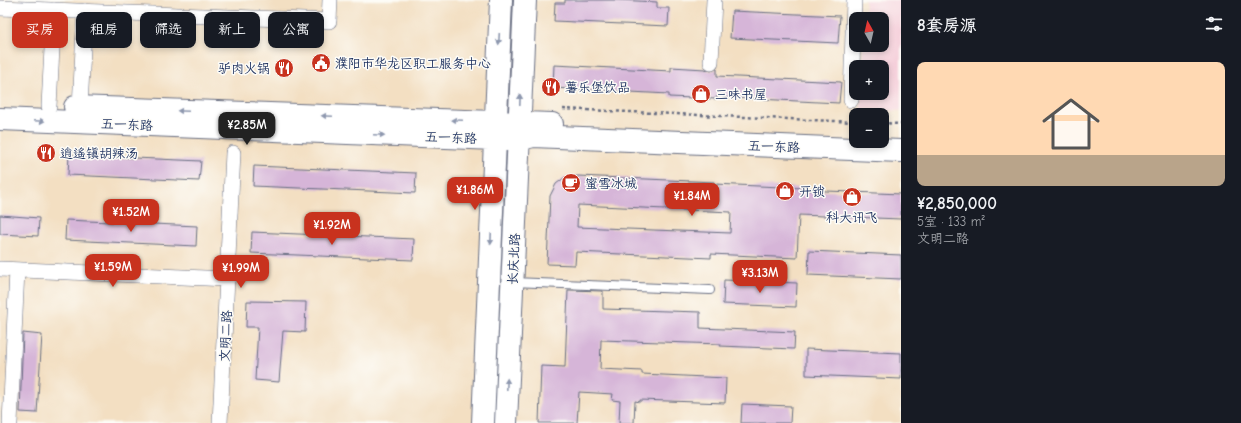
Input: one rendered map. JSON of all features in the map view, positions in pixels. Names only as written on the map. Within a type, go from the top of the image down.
[{"type":"street","points":[[0,8],[329,21],[330,0]]},
{"type":"street","name":"长庆北路","points":[[483,423],[501,0]]},
{"type":"street","name":"长庆北路","points":[[506,423],[524,0]]},
{"type":"street","points":[[711,62],[714,0]]},
{"type":"street","points":[[852,60],[854,0]]},
{"type":"street","points":[[49,106],[54,10]]},
{"type":"street","points":[[80,107],[85,11]]},
{"type":"street","name":"五一东路","points":[[0,104],[519,131],[849,136]]},
{"type":"street","name":"五一东路","points":[[0,119],[495,130]]},
{"type":"street","name":"五一东路","points":[[519,131],[533,136],[901,151]]},
{"type":"street","points":[[889,137],[901,138]]},
{"type":"street","name":"文明二路","points":[[220,423],[233,153]]},
{"type":"street","points":[[0,269],[228,279]]},
{"type":"street","points":[[10,423],[17,270]]},
{"type":"lane","points":[[512,282],[710,290]]},
{"type":"path","points":[[563,109],[849,122]]},
{"type":"path","points":[[889,123],[901,124]]},
{"type":"shaded area","points":[[865,0],[901,0],[901,111],[889,110],[889,108],[861,108],[861,100],[889,100],[889,60],[862,60],[863,52],[889,52],[889,12],[864,12]]},
{"type":"building","points":[[565,0],[657,2],[657,8],[669,8],[668,26],[554,21],[555,3],[565,3]]},
{"type":"building","points":[[732,11],[840,16],[838,43],[730,38]]},
{"type":"building","points":[[554,65],[671,71],[671,67],[705,69],[711,71],[717,69],[717,76],[841,82],[839,103],[716,97],[716,99],[669,97],[669,94],[553,88]]},
{"type":"building","points":[[69,155],[201,161],[199,181],[68,175]]},
{"type":"building","points":[[254,166],[416,173],[415,193],[253,186]]},
{"type":"building","points":[[578,176],[714,182],[714,184],[803,188],[802,190],[901,194],[901,219],[799,215],[797,258],[711,254],[711,258],[576,252],[575,265],[547,264],[550,196],[556,184],[564,178]],"holes":[[[578,205],[731,212],[730,233],[577,227]]]},
{"type":"building","points":[[0,215],[39,218],[38,236],[0,234]]},
{"type":"building","points":[[66,220],[197,226],[196,246],[65,240]]},
{"type":"building","points":[[252,232],[414,239],[413,260],[251,253]]},
{"type":"building","points":[[809,251],[901,255],[901,279],[808,275]]},
{"type":"building","points":[[724,280],[797,283],[796,307],[723,304]]},
{"type":"building","points":[[568,290],[603,291],[603,309],[700,312],[700,328],[795,332],[794,349],[720,346],[721,344],[601,340],[600,369],[642,371],[642,374],[726,378],[725,403],[640,400],[640,402],[635,401],[634,423],[619,423],[620,401],[612,400],[613,394],[579,392],[577,423],[539,423],[541,366],[565,367]]},
{"type":"building","points":[[247,301],[306,302],[305,332],[283,331],[279,382],[255,380],[258,327],[246,327]]},
{"type":"building","points":[[23,333],[42,335],[37,413],[20,412]]},
{"type":"building","points":[[806,349],[901,353],[901,379],[806,375]]},
{"type":"building","points":[[742,404],[791,406],[790,423],[741,423]]},
{"type":"place","name":"濮阳市华龙区职工服务中心","points":[[321,63]]},
{"type":"place","name":"驴肉火锅","points":[[284,68]]},
{"type":"place","name":"薯乐堡饮品","points":[[551,87]]},
{"type":"place","name":"三味书屋","points":[[701,94]]},
{"type":"place","name":"逍遥镇胡辣汤","points":[[46,153]]},
{"type":"place","name":"蜜雪冰城","points":[[571,183]]},
{"type":"place","name":"开锁","points":[[785,191]]},
{"type":"place","name":"科大讯飞","points":[[852,197]]}]
